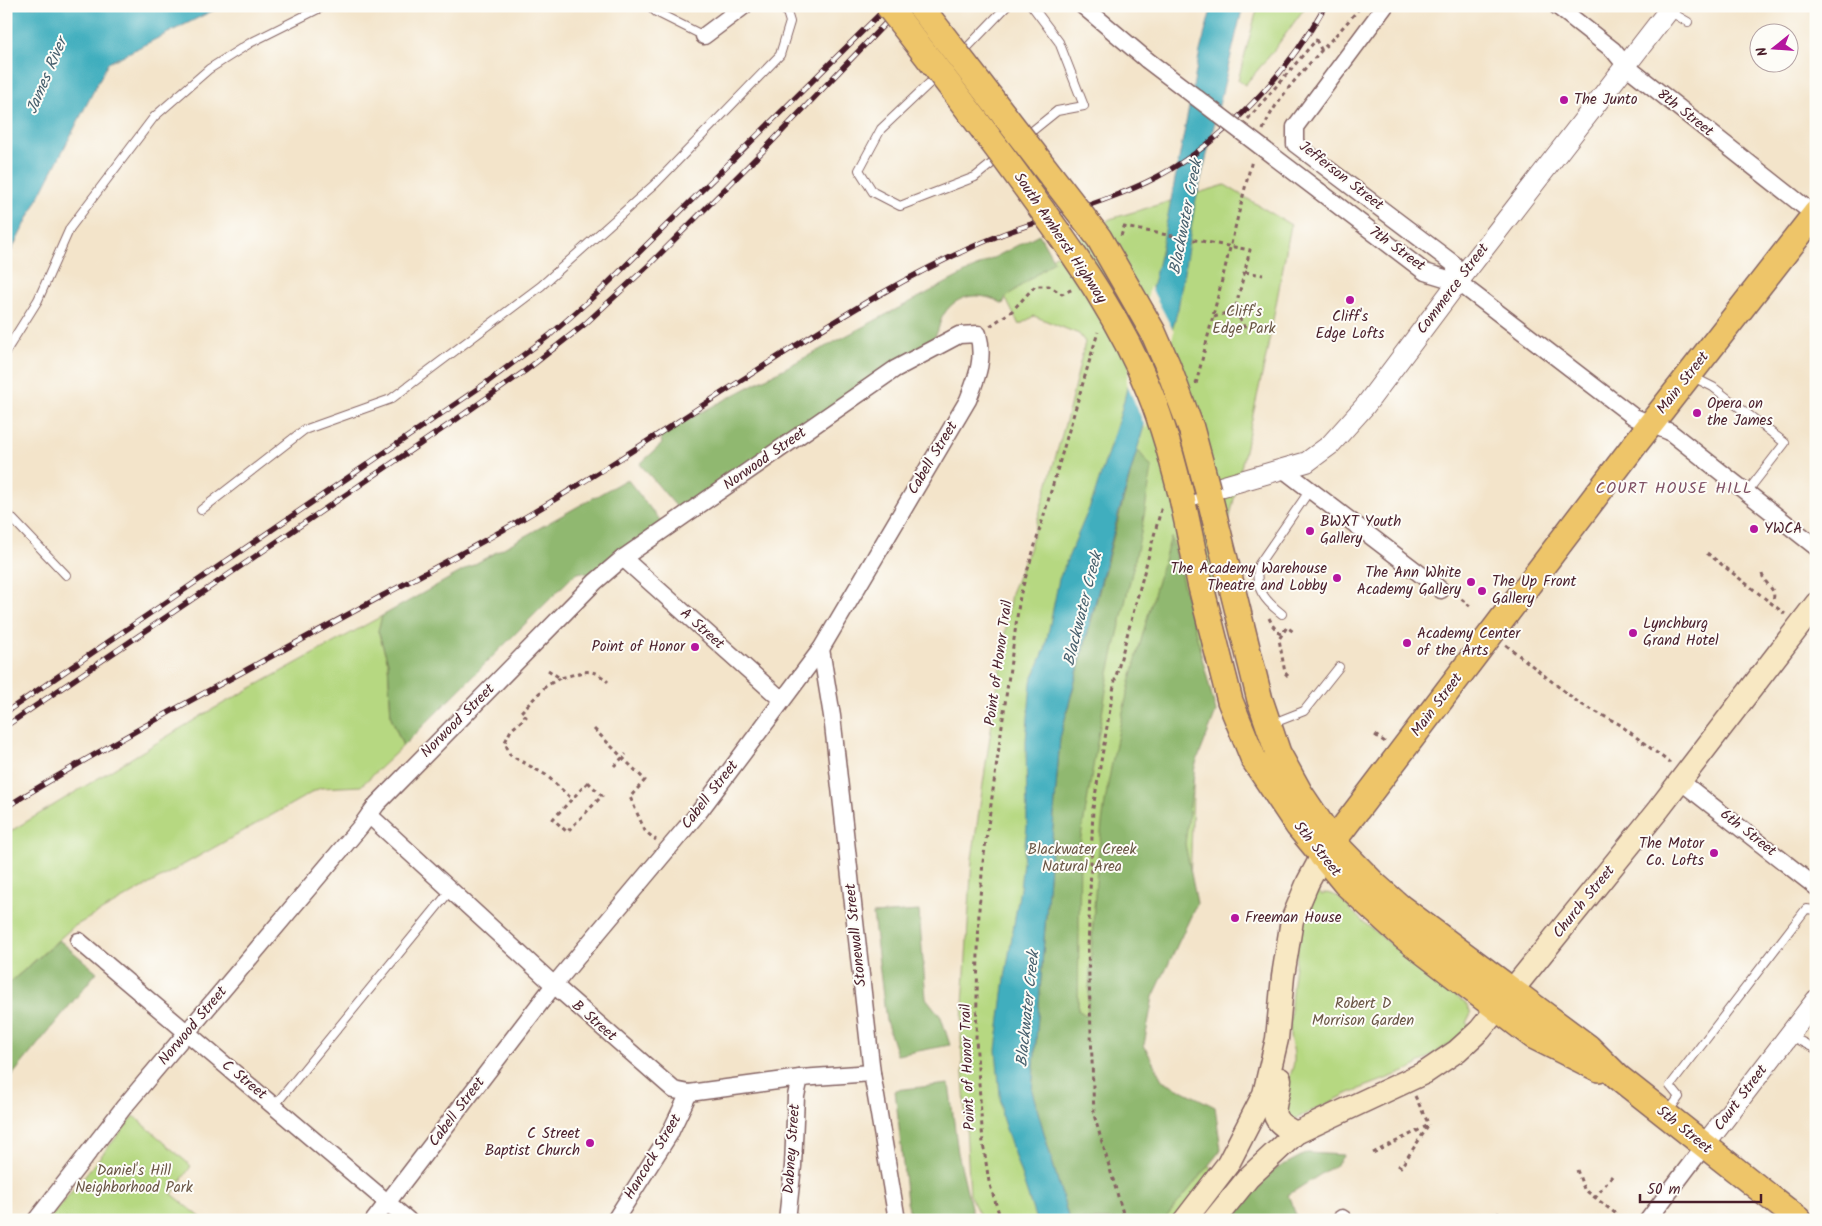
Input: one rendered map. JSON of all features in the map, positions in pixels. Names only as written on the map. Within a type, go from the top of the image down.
[{"type":"main road","name":"South Amherst Highway","points":[[888,6],[1018,177],[1105,303],[1149,392],[1166,438],[1173,500]]},
{"type":"main road","name":"South Amherst Highway","points":[[920,6],[1099,238],[1148,324],[1167,364],[1191,428],[1208,491]]},
{"type":"main road","name":"Main Street","points":[[1277,1039],[1283,976],[1292,920],[1308,882],[1328,849],[1650,424],[1815,215]]},
{"type":"main road","name":"5th Street","points":[[1208,491],[1267,725],[1287,772],[1346,884],[1404,937],[1505,1000],[1533,1036],[1618,1077],[1799,1220]]},
{"type":"main road","name":"5th Street","points":[[1173,500],[1200,583],[1230,700],[1254,760],[1298,826],[1328,849]]},
{"type":"main road","name":"Church Street","points":[[1214,1220],[1248,1178],[1296,1133],[1426,1072],[1457,1051],[1480,1030],[1658,810],[1674,772],[1816,604]]},
{"type":"main road","points":[[1277,1039],[1281,1066],[1279,1092],[1274,1108],[1276,1120],[1280,1126],[1296,1133]]},
{"type":"main road","points":[[1185,1220],[1228,1164],[1264,1094],[1277,1039]]},
{"type":"street","points":[[704,36],[744,6]]},
{"type":"street","name":"7th Street","points":[[1083,6],[1147,60],[1425,272],[1458,282],[1634,417],[1670,432],[1816,547]]},
{"type":"street","name":"Jefferson Street","points":[[1385,6],[1295,127],[1295,144],[1454,264],[1458,282]]},
{"type":"street","name":"8th Street","points":[[1557,6],[1613,50],[1626,66],[1815,215]]},
{"type":"street","name":"Commerce Street","points":[[1173,500],[1284,470],[1306,462],[1330,445],[1365,406],[1458,282],[1671,9]]},
{"type":"street","name":"Norwood Street","points":[[36,1220],[124,1107],[187,1034],[377,804],[568,609],[623,558],[895,369],[959,335],[978,334]]},
{"type":"street","name":"Cabell Street","points":[[374,1220],[554,986],[699,812],[821,649],[968,400],[980,367],[982,348],[978,334]]},
{"type":"street","points":[[1284,470],[1441,590]]},
{"type":"street","name":"A Street","points":[[623,558],[782,700]]},
{"type":"street","name":"Stonewall Street","points":[[821,649],[832,716],[872,1073],[897,1220]]},
{"type":"street","name":"6th Street","points":[[1674,772],[1816,887]]},
{"type":"street","name":"B Street","points":[[369,815],[554,986],[674,1090],[689,1093]]},
{"type":"street","name":"C Street","points":[[79,941],[187,1034],[275,1105],[408,1220]]},
{"type":"street","name":"Court Street","points":[[1648,1220],[1816,1000]]},
{"type":"street","points":[[689,1093],[800,1078],[872,1073]]},
{"type":"street","name":"Dabney Street","points":[[787,1220],[793,1166],[796,1096],[800,1078]]},
{"type":"street","name":"Hancock Street","points":[[615,1220],[669,1134],[689,1093]]},
{"type":"lane","points":[[6,351],[38,300],[70,228],[154,117],[209,69],[250,43],[324,6]]},
{"type":"lane","points":[[650,6],[656,12],[704,36]]},
{"type":"lane","points":[[201,510],[304,430],[391,399],[541,286],[655,184],[780,55],[790,22],[785,6]]},
{"type":"lane","points":[[951,63],[992,24],[1007,6]]},
{"type":"lane","points":[[944,70],[881,129],[860,170],[873,192],[900,206],[975,177],[1058,111],[1084,106],[1059,42],[1032,6]]},
{"type":"lane","points":[[1671,9],[1688,22]]},
{"type":"lane","points":[[1689,375],[1713,387],[1785,443],[1747,492]]},
{"type":"lane","points":[[1282,614],[1261,594],[1259,564],[1310,490]]},
{"type":"lane","points":[[6,512],[66,575]]},
{"type":"lane","points":[[1267,725],[1304,711],[1338,667]]},
{"type":"lane","points":[[275,1105],[450,891]]},
{"type":"lane","points":[[1666,1115],[1679,1097],[1670,1086],[1806,909],[1816,910]]},
{"type":"lane","points":[[1788,1035],[1816,1049]]},
{"type":"path","points":[[1262,133],[1268,117],[1301,74],[1361,6]]},
{"type":"path","points":[[1247,121],[1250,115],[1316,40],[1322,51]]},
{"type":"path","points":[[1194,389],[1252,156]]},
{"type":"path","points":[[1247,160],[1250,164]]},
{"type":"path","points":[[1131,228],[1250,250],[1235,310],[1248,332]]},
{"type":"path","points":[[1245,272],[1263,275]]},
{"type":"path","points":[[978,334],[1012,311],[1036,286],[1049,286],[1062,294],[1078,287]]},
{"type":"path","points":[[1213,317],[1235,310]]},
{"type":"path","name":"Point of Honor Trail","points":[[1001,1220],[988,1182],[983,1143],[976,1039],[979,909],[983,862],[1020,596],[1100,322]]},
{"type":"path","points":[[1124,1220],[1094,1115],[1088,950],[1093,808],[1115,680],[1173,500]]},
{"type":"path","points":[[1707,553],[1785,615]]},
{"type":"path","points":[[1762,574],[1764,580],[1774,590],[1775,596],[1771,603]]},
{"type":"path","points":[[1461,599],[1470,606]]},
{"type":"path","points":[[1271,613],[1270,622],[1281,635]]},
{"type":"path","points":[[1288,676],[1285,673],[1279,639],[1287,627],[1295,633]]},
{"type":"path","points":[[1506,645],[1579,703],[1619,724],[1674,772]]},
{"type":"path","points":[[548,670],[560,678]]},
{"type":"path","points":[[572,799],[546,775],[510,755],[506,750],[505,742],[511,730],[526,717],[521,712],[546,686],[560,678],[588,671],[608,682]]},
{"type":"path","points":[[594,730],[645,780],[630,797],[645,830],[657,841]]},
{"type":"path","points":[[1375,734],[1385,742]]},
{"type":"path","points":[[614,766],[626,754]]},
{"type":"path","points":[[588,782],[602,796],[567,832],[554,819],[572,799],[588,782]]},
{"type":"path","points":[[1413,1093],[1429,1125]]},
{"type":"path","points":[[1373,1153],[1429,1125]]},
{"type":"path","points":[[1398,1165],[1401,1167],[1429,1125]]},
{"type":"path","points":[[1577,1170],[1584,1189],[1624,1220]]},
{"type":"path","points":[[1595,1198],[1612,1176]]},
{"type":"path","points":[[1587,1199],[1591,1194]]},
{"type":"path","points":[[1498,1213],[1507,1220]]},
{"type":"path","points":[[1577,1216],[1581,1220]]},
{"type":"green space","points":[[1258,6],[1306,6],[1271,54],[1245,85],[1238,80]]},
{"type":"green space","name":"Blackwater Creek Natural Area","points":[[1225,185],[1291,225],[1266,357],[1197,663],[1190,886],[1140,967],[1141,1068],[1179,1131],[1256,1220],[982,1220],[970,1196],[961,1038],[972,859],[1011,593],[1029,549],[1069,410],[1085,342],[1079,334],[1034,316],[1019,325],[1002,291],[1110,219]]},
{"type":"green space","points":[[1039,234],[1054,261],[1006,297],[1003,304],[987,297],[979,296],[971,296],[956,301],[944,314],[933,339],[879,373],[681,512],[640,464],[662,444],[660,434]]},
{"type":"green space","points":[[1137,449],[1152,468],[1141,533],[1109,673],[1080,843],[1078,1010],[1087,1016],[1101,829],[1111,768],[1138,652],[1171,537],[1216,712],[1195,766],[1185,844],[1197,903],[1153,997],[1144,1045],[1162,1080],[1215,1107],[1221,1150],[1164,1220],[1069,1220],[1032,1091],[1060,738]]},
{"type":"green space","points":[[627,479],[662,523],[595,576],[581,572],[574,575],[403,746],[391,717],[388,662],[378,631],[382,616]]},
{"type":"green space","points":[[382,616],[378,631],[388,662],[391,717],[403,746],[361,786],[320,788],[73,927],[6,986],[6,834],[206,713]]},
{"type":"green space","name":"Robert D Morrison Garden","points":[[1318,891],[1321,895],[1327,893],[1337,896],[1362,921],[1466,1004],[1471,1013],[1466,1023],[1471,1027],[1459,1038],[1409,1070],[1349,1093],[1295,1119],[1289,1118],[1283,1112],[1285,1092],[1294,1060],[1294,1051],[1290,1037],[1293,983],[1305,917],[1311,901]]},
{"type":"green space","points":[[919,911],[926,998],[941,1017],[950,1045],[897,1055],[886,1021],[873,914]]},
{"type":"green space","points":[[59,940],[97,972],[6,1083],[6,986]]},
{"type":"green space","points":[[949,1084],[958,1153],[974,1220],[912,1220],[907,1202],[895,1090]]},
{"type":"green space","name":"Daniel's Hill Neighborhood Park","points":[[134,1116],[191,1166],[172,1194],[204,1220],[48,1220]]},
{"type":"green space","points":[[1307,1153],[1344,1155],[1337,1164],[1288,1195],[1298,1220],[1233,1220],[1272,1171]]},
{"type":"water","name":"James River","points":[[6,6],[222,6],[108,63],[6,261]]},
{"type":"water","name":"Blackwater Creek","points":[[1212,6],[1243,6],[1195,204],[1178,309],[1117,519],[1060,738],[1032,1091],[1069,1220],[1036,1220],[1002,1117],[996,1050],[1027,827],[1026,741],[1031,682],[1045,649],[1059,579],[1093,499],[1121,412],[1160,256],[1200,51]]},
{"type":"pier","points":[[1150,286],[1174,332],[1146,429],[1126,382]]},
{"type":"railway","points":[[6,712],[486,383],[550,335],[602,289],[888,6]]},
{"type":"railway","points":[[6,726],[454,421],[525,371],[585,324],[648,266],[763,151],[902,6]]},
{"type":"railway","points":[[6,807],[146,725],[520,520],[582,483],[792,348],[892,287],[1003,234],[1139,186],[1182,162],[1207,145],[1253,103],[1293,56],[1325,6]]},
{"type":"place","name":"The Junto","points":[[1564,100]]},
{"type":"place","name":"Cliff's Edge Lofts","points":[[1350,300]]},
{"type":"place","name":"Opera on the James","points":[[1697,413]]},
{"type":"place","name":"YWCA","points":[[1754,529]]},
{"type":"place","name":"BWXT Youth Gallery","points":[[1310,531]]},
{"type":"place","name":"The Academy Warehouse Theatre and Lobby","points":[[1337,578]]},
{"type":"place","name":"The Ann White Academy Gallery","points":[[1471,582]]},
{"type":"place","name":"The Up Front Gallery","points":[[1482,591]]},
{"type":"place","name":"Lynchburg Grand Hotel","points":[[1633,633]]},
{"type":"place","name":"Academy Center of the Arts","points":[[1407,643]]},
{"type":"place","name":"Point of Honor","points":[[695,647]]},
{"type":"place","name":"The Motor Co. Lofts","points":[[1714,853]]},
{"type":"place","name":"Freeman House","points":[[1235,918]]},
{"type":"place","name":"C Street Baptist Church","points":[[590,1143]]},
{"type":"district","name":"COURT HOUSE HILL","points":[[1674,488]]},
{"type":"park label","name":"Cliff's Edge Park","points":[[1244,320]]}]
